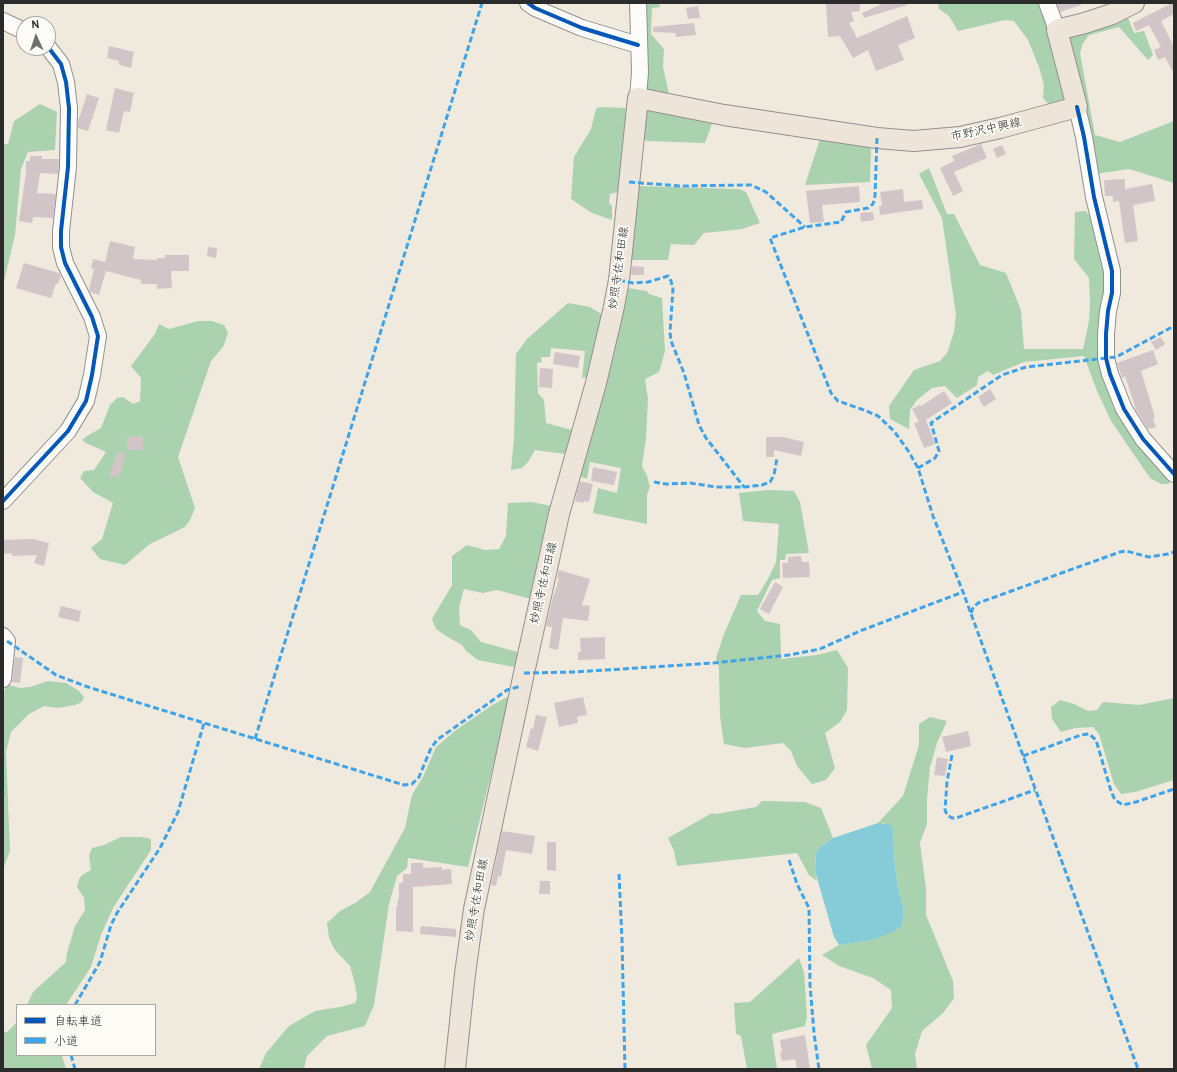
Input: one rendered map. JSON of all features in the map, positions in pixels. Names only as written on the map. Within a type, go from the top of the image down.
[{"type":"main road","points":[[1077,107],[1056,30],[1085,23],[1112,14],[1134,3]]},
{"type":"main road","name":"市野沢中興線","points":[[638,98],[724,115],[877,138],[914,141],[960,137],[1077,107]]},
{"type":"main road","name":"妙照寺佐和田線","points":[[455,1069],[465,974],[477,893],[559,514],[596,383],[619,280],[638,98]]},
{"type":"street","points":[[528,3],[535,8],[582,28],[638,45]]},
{"type":"street","points":[[638,3],[638,45],[640,72],[638,98]]},
{"type":"street","points":[[1047,3],[1056,30]]},
{"type":"street","points":[[3,21],[16,27]]},
{"type":"street","points":[[3,501],[68,431],[86,401],[98,336],[92,318],[65,262],[61,247],[61,231],[68,167],[69,108],[66,82],[61,64],[55,56]]},
{"type":"street","points":[[1077,107],[1084,137],[1094,197],[1112,271],[1112,293],[1108,311],[1106,334],[1106,358],[1110,374],[1124,409],[1135,427],[1143,439],[1174,474]]},
{"type":"street","points":[[3,636],[7,641],[3,679]]},
{"type":"green space","points":[[642,3],[659,3],[660,7],[652,8],[651,34],[664,49],[663,67],[670,98],[652,94],[646,87]]},
{"type":"green space","points":[[938,3],[1040,3],[1055,54],[1065,102],[1049,105],[1043,98],[1044,85],[1039,67],[1028,40],[1014,21],[1005,20],[958,31],[949,16],[939,9]]},
{"type":"green space","points":[[1126,13],[1134,33],[1144,31],[1153,55],[1148,60],[1119,27],[1089,35],[1083,43],[1080,53],[1095,135],[1120,142],[1174,121],[1174,183],[1129,169],[1096,174],[1060,34]]},
{"type":"green space","points":[[40,104],[57,112],[55,150],[28,152],[21,169],[15,235],[3,285],[3,144],[8,144],[14,121]]},
{"type":"green space","points":[[600,107],[626,108],[623,159],[618,192],[610,194],[609,203],[612,206],[612,220],[592,213],[571,199],[574,157],[591,129],[596,109]]},
{"type":"green space","points":[[651,109],[713,121],[705,143],[647,141],[641,137],[645,113]]},
{"type":"green space","points":[[820,139],[866,143],[871,149],[870,182],[805,185]]},
{"type":"green space","points":[[929,168],[947,214],[954,214],[980,265],[1006,273],[1021,310],[1024,349],[1083,349],[1089,321],[1089,278],[1074,259],[1075,212],[1086,211],[1091,218],[1103,270],[1104,294],[1098,346],[1100,364],[1170,479],[1169,484],[1161,484],[1150,478],[1111,421],[1097,391],[1084,356],[1024,362],[993,375],[988,371],[978,377],[977,385],[957,398],[945,386],[932,388],[917,400],[910,410],[909,429],[890,419],[889,406],[914,370],[940,361],[947,353],[954,332],[956,315],[942,218],[919,174]]},
{"type":"green space","points":[[636,186],[739,189],[746,192],[760,223],[742,229],[704,233],[694,245],[671,244],[668,260],[632,260],[630,193]]},
{"type":"green space","points":[[627,288],[647,291],[649,294],[662,298],[665,351],[659,372],[645,379],[648,399],[646,438],[642,466],[650,487],[647,495],[647,524],[593,513],[598,488],[617,493],[621,468],[590,462],[587,479],[577,475]]},
{"type":"green space","points":[[568,303],[590,307],[603,315],[590,377],[582,378],[585,351],[551,348],[550,357],[541,357],[542,362],[537,363],[538,393],[544,400],[546,423],[572,430],[565,454],[535,450],[528,462],[522,468],[511,470],[514,439],[516,354],[527,339]]},
{"type":"green space","points":[[198,321],[212,321],[224,325],[228,333],[223,347],[211,361],[178,457],[195,508],[185,527],[150,544],[125,565],[100,559],[91,548],[102,539],[113,503],[93,492],[80,478],[84,471],[94,470],[106,452],[82,440],[101,428],[110,405],[117,398],[123,397],[133,404],[140,401],[141,378],[131,366],[155,334],[159,324],[169,329]]},
{"type":"green space","points":[[768,490],[794,491],[800,502],[809,553],[786,554],[785,560],[780,560],[780,578],[772,580],[757,611],[765,621],[780,624],[781,659],[817,655],[837,650],[848,668],[847,710],[840,722],[825,733],[835,768],[826,780],[812,784],[797,766],[791,751],[783,743],[745,748],[724,744],[720,716],[719,668],[716,658],[724,634],[741,595],[758,595],[776,562],[779,524],[743,521],[739,493]]},
{"type":"green space","points":[[531,502],[552,506],[531,599],[497,590],[483,593],[464,589],[459,607],[460,625],[471,630],[481,642],[521,653],[514,667],[478,660],[466,651],[462,645],[436,629],[432,619],[452,585],[452,556],[467,545],[485,550],[499,549],[506,536],[508,503]]},
{"type":"green space","points":[[48,681],[66,683],[79,691],[84,697],[82,702],[75,705],[58,708],[44,706],[29,714],[11,732],[6,752],[10,851],[3,869],[3,698],[6,684],[20,688],[30,687]]},
{"type":"green space","points":[[507,697],[510,698],[468,867],[408,858],[407,868],[397,876],[389,904],[374,1005],[365,1026],[327,1036],[307,1056],[304,1069],[259,1069],[266,1053],[289,1026],[315,1011],[355,1003],[357,998],[350,966],[335,950],[329,938],[327,923],[340,911],[355,903],[370,892],[405,828],[412,795],[423,777],[436,747],[456,730]]},
{"type":"green space","points":[[1174,698],[1174,780],[1135,792],[1121,794],[1114,784],[1099,734],[1093,727],[1075,728],[1061,732],[1052,719],[1051,707],[1060,700],[1074,704],[1088,711],[1097,710],[1103,702],[1139,705]]},
{"type":"green space","points":[[930,717],[947,721],[937,743],[930,767],[927,799],[927,824],[920,843],[926,889],[926,915],[953,981],[954,998],[943,1013],[922,1031],[915,1054],[917,1069],[872,1069],[866,1045],[892,1008],[891,990],[873,978],[839,966],[822,955],[839,945],[872,940],[903,907],[895,867],[893,831],[885,823],[878,823],[903,796],[919,745],[919,724]]},
{"type":"green space","points":[[762,801],[805,802],[821,808],[833,838],[819,848],[816,853],[815,871],[817,881],[809,875],[797,853],[677,866],[674,851],[668,838],[712,813],[716,814],[756,807]]},
{"type":"green space","points":[[121,837],[142,837],[151,839],[151,850],[113,908],[101,935],[91,967],[67,1004],[27,1004],[33,992],[66,962],[67,953],[75,926],[85,910],[84,898],[77,887],[79,879],[82,875],[91,870],[89,856],[92,848],[104,845]]},
{"type":"green space","points":[[799,958],[804,972],[807,1017],[805,1026],[772,1034],[777,1069],[747,1069],[741,1036],[736,1034],[734,1003],[750,1002]]},
{"type":"green space","points":[[16,1023],[16,1056],[62,1056],[66,1069],[3,1069],[3,1032],[7,1032]]},
{"type":"water","points":[[878,823],[889,824],[893,831],[895,867],[903,907],[901,927],[893,932],[872,940],[839,945],[834,937],[815,871],[816,853],[819,848],[833,838]]},
{"type":"building","points":[[826,3],[860,3],[860,11],[851,12],[854,21],[849,23],[857,38],[907,16],[915,38],[898,45],[904,60],[876,71],[868,50],[853,58],[840,36],[828,37]]},
{"type":"building","points":[[884,3],[907,3],[907,5],[864,18],[862,13]]},
{"type":"building","points":[[1057,3],[1081,3],[1081,5],[1060,12]]},
{"type":"building","points":[[1174,3],[1174,14],[1161,21],[1174,47],[1174,74],[1165,57],[1158,60],[1154,50],[1161,47],[1149,25],[1136,31],[1133,23]]},
{"type":"building","points":[[698,6],[700,18],[688,19],[686,8]]},
{"type":"building","points":[[694,23],[696,35],[676,37],[675,33],[653,32],[653,27]]},
{"type":"building","points":[[109,46],[134,52],[131,68],[120,65],[119,61],[107,58]]},
{"type":"building","points":[[115,88],[134,93],[130,112],[124,111],[119,133],[106,130]]},
{"type":"building","points":[[87,94],[99,98],[88,131],[78,128],[78,122]]},
{"type":"building","points":[[981,144],[987,158],[954,172],[963,191],[953,196],[940,168],[954,161],[952,156]]},
{"type":"building","points":[[1002,145],[1006,154],[997,158],[993,149]]},
{"type":"building","points":[[30,156],[42,156],[42,159],[59,159],[58,174],[40,173],[37,193],[56,194],[53,218],[33,217],[32,223],[19,221],[26,172],[26,161],[30,161]]},
{"type":"building","points":[[1125,179],[1125,189],[1152,184],[1155,201],[1133,205],[1138,241],[1125,243],[1119,201],[1113,202],[1113,196],[1105,196],[1104,180]]},
{"type":"building","points":[[859,186],[860,202],[822,205],[824,222],[810,223],[806,191]]},
{"type":"building","points":[[903,189],[904,202],[922,200],[923,209],[880,215],[879,206],[882,206],[880,192]]},
{"type":"building","points":[[873,212],[874,220],[861,222],[860,213]]},
{"type":"building","points":[[110,241],[135,247],[133,259],[157,260],[157,258],[165,258],[165,255],[189,255],[189,271],[171,271],[172,288],[157,289],[157,284],[141,284],[141,280],[106,271],[99,295],[90,292],[89,290],[94,269],[91,268],[93,259],[105,262]]},
{"type":"building","points":[[208,247],[217,248],[216,258],[207,256]]},
{"type":"building","points":[[24,263],[59,273],[61,276],[58,284],[56,283],[51,298],[16,288]]},
{"type":"building","points":[[632,266],[644,267],[644,275],[631,275]]},
{"type":"building","points":[[1161,337],[1165,344],[1156,350],[1151,342]]},
{"type":"building","points":[[1153,350],[1158,364],[1141,371],[1155,417],[1153,418],[1156,427],[1148,429],[1136,410],[1125,376],[1122,378],[1117,363]]},
{"type":"building","points":[[555,352],[580,356],[578,368],[553,364]]},
{"type":"building","points":[[540,368],[553,369],[552,388],[539,387]]},
{"type":"building","points":[[990,389],[996,399],[984,407],[978,397]]},
{"type":"building","points":[[944,391],[952,403],[926,420],[935,444],[924,448],[914,423],[919,422],[912,409],[920,405],[921,406]]},
{"type":"building","points":[[143,436],[143,450],[127,450],[127,437]]},
{"type":"building","points":[[766,437],[783,437],[804,442],[801,456],[774,450],[774,457],[766,457]]},
{"type":"building","points":[[118,451],[126,454],[119,478],[110,475]]},
{"type":"building","points":[[593,467],[617,472],[614,485],[591,481]]},
{"type":"building","points":[[580,481],[593,484],[589,502],[584,501],[583,503],[575,501]]},
{"type":"building","points":[[33,539],[49,543],[44,566],[34,563],[37,555],[12,556],[12,553],[3,554],[3,540]]},
{"type":"building","points":[[801,556],[802,562],[809,562],[810,577],[783,578],[782,563],[788,563],[788,557]]},
{"type":"building","points":[[559,570],[590,579],[582,605],[590,606],[588,621],[563,618],[558,650],[549,648],[552,627],[546,626],[559,579],[557,578]]},
{"type":"building","points":[[775,582],[783,587],[769,614],[760,609]]},
{"type":"building","points":[[61,606],[81,611],[79,622],[58,617]]},
{"type":"building","points":[[605,637],[605,659],[578,660],[578,652],[581,652],[580,638]]},
{"type":"building","points":[[15,657],[23,658],[20,683],[12,682]]},
{"type":"building","points":[[583,697],[587,715],[577,717],[578,723],[559,727],[554,703]]},
{"type":"building","points":[[536,715],[547,717],[538,751],[526,747],[531,728],[533,729]]},
{"type":"building","points":[[968,731],[971,746],[946,752],[942,737]]},
{"type":"building","points":[[937,757],[948,759],[945,776],[934,775]]},
{"type":"building","points":[[502,831],[535,836],[532,854],[506,850],[501,877],[498,876],[496,886],[491,885]]},
{"type":"building","points":[[547,842],[556,842],[556,871],[547,870]]},
{"type":"building","points":[[411,863],[423,863],[423,868],[442,867],[442,870],[451,869],[452,884],[413,887],[413,932],[396,931],[396,908],[399,899],[399,883],[403,883],[403,874],[411,874]]},
{"type":"building","points":[[540,881],[550,881],[550,894],[539,894]]},
{"type":"building","points":[[421,926],[456,929],[456,937],[420,934]]},
{"type":"building","points":[[805,1035],[810,1069],[797,1069],[795,1059],[782,1061],[780,1053],[782,1052],[780,1040]]},
{"type":"marked path","points":[[255,739],[482,3]]},
{"type":"marked path","points":[[877,138],[875,196],[873,204],[868,208],[846,212],[841,222],[805,227],[770,238],[831,393],[838,401],[878,416],[894,431],[918,468],[933,516],[963,592],[1138,1069]]},
{"type":"marked path","points":[[629,182],[680,186],[751,185],[766,192],[805,227]]},
{"type":"marked path","points":[[619,280],[633,283],[648,282],[668,276],[673,289],[670,332],[671,341],[684,373],[699,425],[706,438],[744,487]]},
{"type":"marked path","points":[[918,468],[935,458],[939,451],[931,423],[1002,375],[1026,367],[1116,357],[1174,326]]},
{"type":"marked path","points":[[654,482],[666,484],[690,483],[716,487],[744,487],[762,485],[770,482],[774,475],[777,458]]},
{"type":"marked path","points":[[971,613],[973,608],[978,603],[1120,552],[1126,551],[1149,557],[1174,552]]},
{"type":"marked path","points":[[524,673],[573,672],[713,663],[789,655],[820,649],[860,631],[963,592]]},
{"type":"marked path","points":[[7,641],[56,675],[88,687],[404,785],[412,784],[419,777],[431,748],[437,740],[507,690],[521,686]]},
{"type":"marked path","points":[[76,1004],[100,962],[111,925],[117,913],[160,848],[178,812],[204,723]]},
{"type":"marked path","points":[[1023,756],[1081,735],[1089,734],[1096,740],[1115,800],[1123,805],[1174,789]]},
{"type":"marked path","points":[[952,755],[947,782],[945,810],[947,815],[952,818],[956,818],[1035,790]]},
{"type":"marked path","points":[[789,860],[797,884],[809,908],[810,985],[819,1069]]},
{"type":"marked path","points":[[619,874],[625,1069]]},
{"type":"marked path","points":[[71,1056],[75,1069]]},
{"type":"cycle path","points":[[528,3],[535,8],[582,28],[638,45]]},
{"type":"cycle path","points":[[3,501],[68,431],[86,401],[98,336],[92,317],[65,263],[61,247],[61,231],[68,167],[69,108],[66,82],[61,64],[55,56]]},
{"type":"cycle path","points":[[1077,107],[1084,137],[1094,197],[1112,271],[1112,293],[1108,311],[1106,334],[1106,358],[1110,374],[1124,409],[1143,439],[1174,474]]}]
